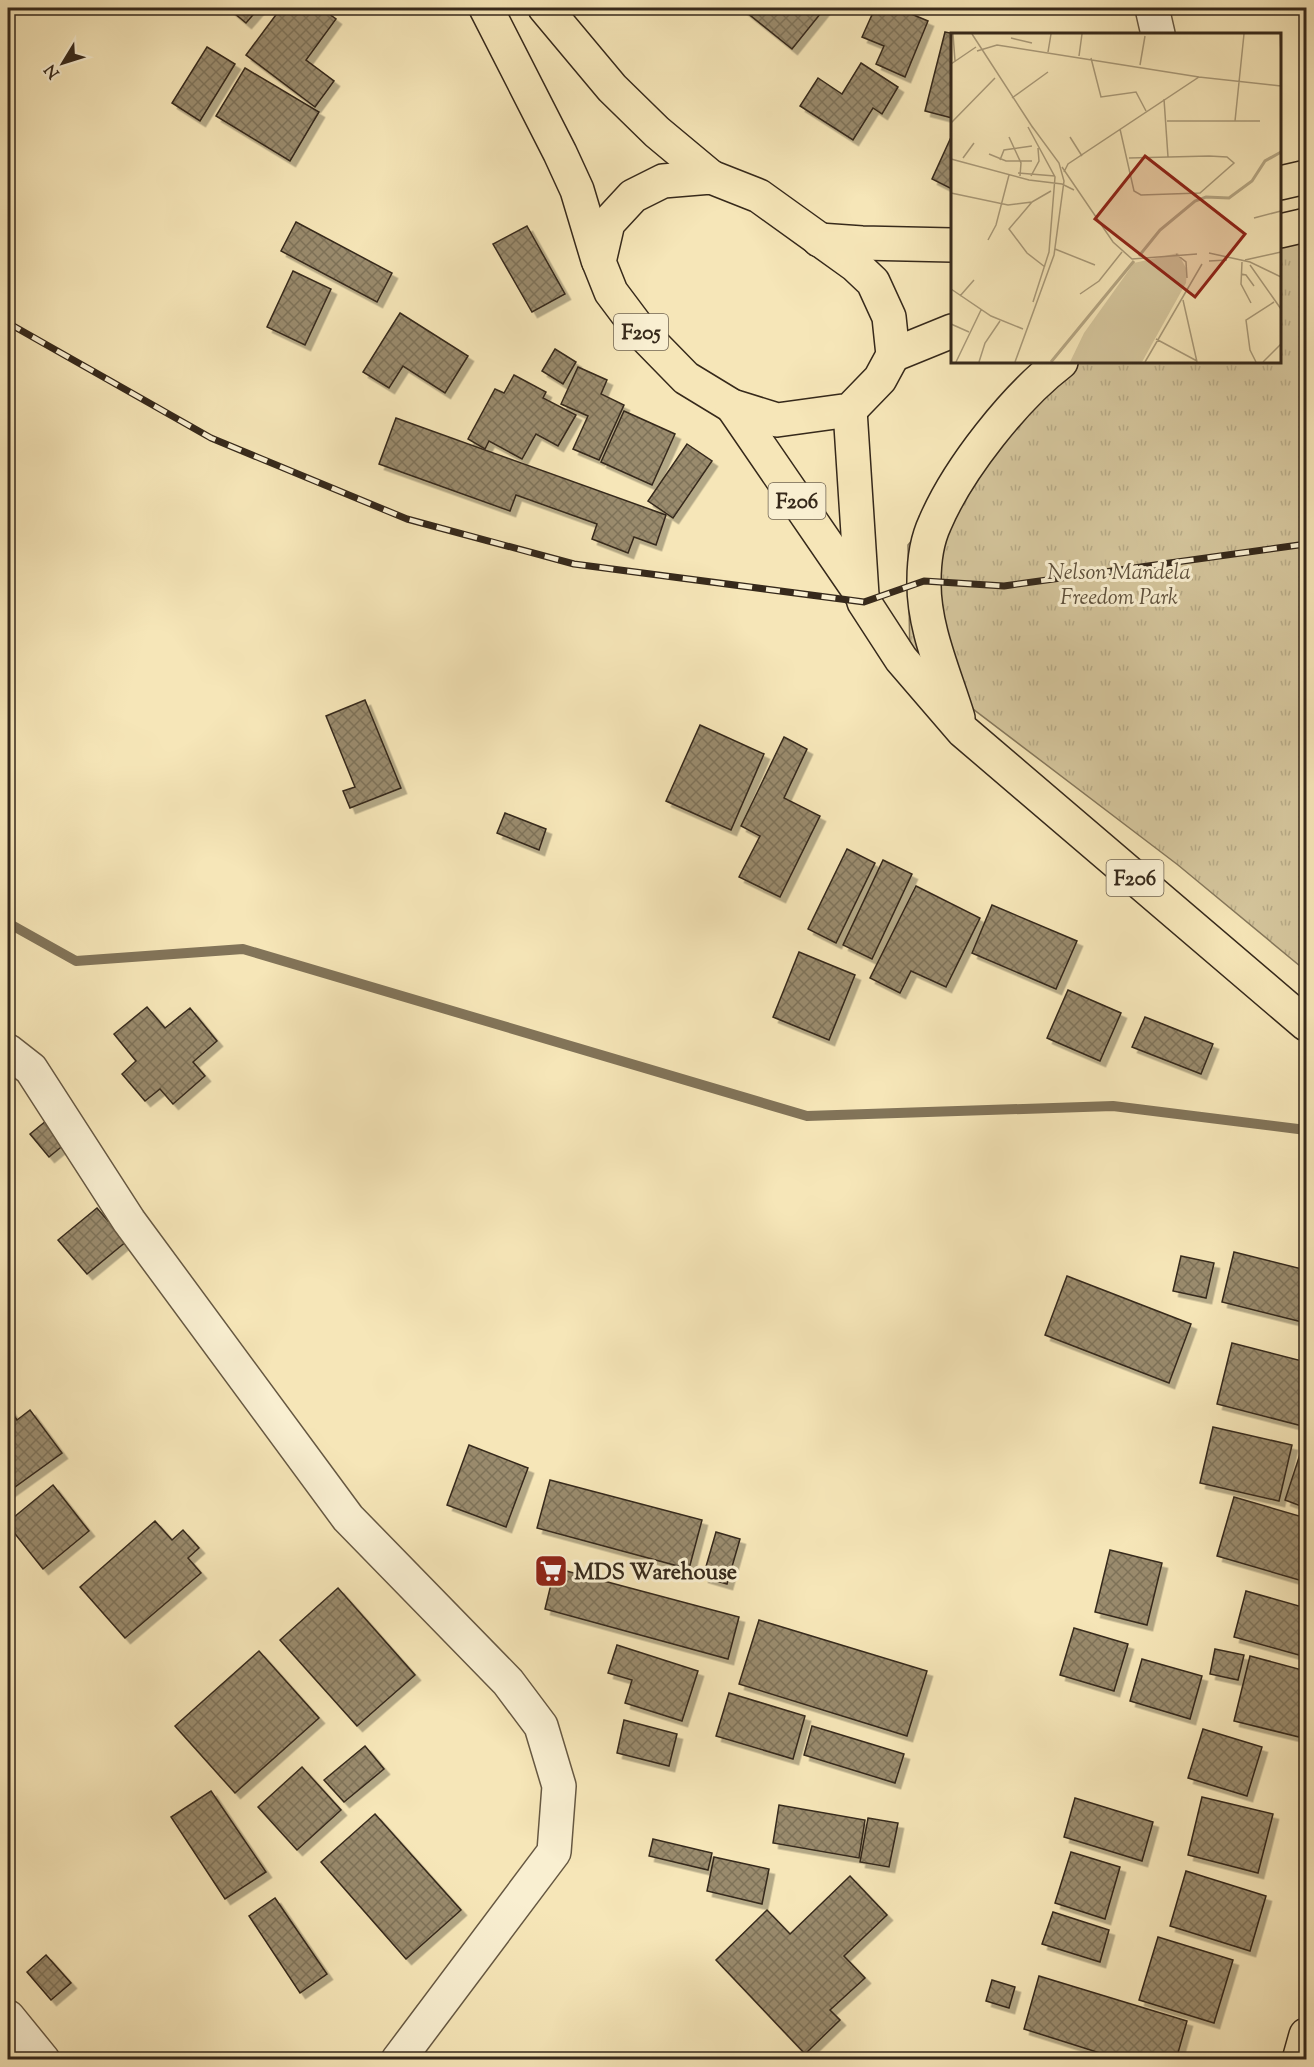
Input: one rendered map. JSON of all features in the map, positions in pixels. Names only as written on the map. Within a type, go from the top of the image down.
[{"type":"main road","name":"F205","points":[[486,8],[577,190],[599,262],[611,292],[641,332],[686,378],[732,406],[777,420],[850,410]]},
{"type":"main road","points":[[545,8],[612,88],[657,132],[711,177],[759,196],[855,265],[873,282],[889,317],[893,355],[880,379],[850,410]]},
{"type":"main road","points":[[599,262],[608,223],[633,196],[663,181],[711,177]]},
{"type":"main road","points":[[1281,183],[1306,177]]},
{"type":"main road","points":[[1281,231],[1306,225]]},
{"type":"main road","points":[[817,239],[862,243],[951,245]]},
{"type":"main road","points":[[893,355],[951,331]]},
{"type":"main road","points":[[963,731],[933,637],[926,605],[924,581],[927,548],[934,524],[960,474],[1041,377],[1060,363]]},
{"type":"main road","name":"F206","points":[[732,406],[862,596]]},
{"type":"main road","name":"F206","points":[[850,410],[862,596],[901,659],[963,731],[1306,1024]]},
{"type":"main road","points":[[1299,2060],[1306,2035]]},
{"type":"street","points":[[1152,8],[1158,33]]},
{"type":"street","points":[[8,1051],[31,1069],[129,1221],[348,1518],[508,1682],[541,1726],[559,1786],[554,1852],[398,2060]]},
{"type":"street","points":[[8,2017],[43,2060]]},
{"type":"green space","name":"Nelson Mandela Freedom Park","points":[[1306,238],[1306,971],[1178,865],[910,661],[908,545],[1044,379],[1067,363],[1281,363],[1281,242]]},
{"type":"building","points":[[228,8],[259,8],[246,23]]},
{"type":"building","points":[[281,8],[321,8],[336,19],[306,60],[334,81],[315,107],[246,55]]},
{"type":"building","points":[[741,8],[825,8],[792,49]]},
{"type":"building","points":[[875,8],[897,8],[928,21],[905,77],[876,64],[884,46],[862,37]]},
{"type":"building","points":[[945,32],[951,33],[951,118],[925,111]]},
{"type":"building","points":[[207,47],[235,64],[200,121],[172,103]]},
{"type":"building","points":[[861,63],[898,87],[882,114],[873,108],[853,140],[800,106],[818,78],[842,94]]},
{"type":"building","points":[[245,68],[319,112],[290,161],[216,116]]},
{"type":"building","points":[[951,137],[951,188],[932,179]]},
{"type":"building","points":[[296,222],[392,273],[377,302],[281,251]]},
{"type":"building","points":[[527,226],[565,294],[532,312],[493,244]]},
{"type":"building","points":[[293,271],[331,289],[305,345],[267,327]]},
{"type":"building","points":[[400,313],[468,356],[445,393],[403,366],[389,388],[363,372]]},
{"type":"building","points":[[555,349],[576,362],[563,384],[542,371]]},
{"type":"building","points":[[578,367],[607,380],[601,394],[624,405],[599,460],[573,449],[588,416],[561,404]]},
{"type":"building","points":[[514,375],[546,392],[543,398],[576,415],[558,446],[536,434],[522,459],[489,441],[485,449],[468,439],[495,389],[504,393]]},
{"type":"building","points":[[624,411],[675,434],[652,485],[601,462]]},
{"type":"building","points":[[396,418],[666,515],[656,545],[634,537],[628,553],[592,539],[597,524],[516,495],[510,511],[379,464]]},
{"type":"building","points":[[687,444],[712,461],[673,518],[648,501]]},
{"type":"building","points":[[365,700],[401,788],[350,808],[343,791],[355,787],[326,716]]},
{"type":"building","points":[[700,725],[764,754],[731,830],[666,801]]},
{"type":"building","points":[[784,737],[807,749],[784,798],[820,816],[780,897],[739,877],[760,836],[741,826]]},
{"type":"building","points":[[505,813],[546,829],[539,850],[497,833]]},
{"type":"building","points":[[847,849],[875,863],[836,943],[808,929]]},
{"type":"building","points":[[883,860],[912,874],[872,959],[843,945]]},
{"type":"building","points":[[916,886],[980,918],[946,987],[911,971],[900,993],[870,978]]},
{"type":"building","points":[[992,905],[1077,941],[1056,989],[972,953]]},
{"type":"building","points":[[799,952],[855,975],[829,1040],[773,1017]]},
{"type":"building","points":[[1068,990],[1121,1013],[1100,1061],[1047,1038]]},
{"type":"building","points":[[147,1007],[165,1028],[190,1008],[217,1041],[193,1062],[205,1076],[173,1104],[160,1089],[145,1101],[122,1074],[136,1061],[114,1034]]},
{"type":"building","points":[[1145,1017],[1213,1044],[1201,1074],[1132,1047]]},
{"type":"building","points":[[52,1116],[71,1139],[49,1157],[30,1134]]},
{"type":"building","points":[[97,1208],[108,1221],[115,1215],[133,1236],[87,1274],[58,1240]]},
{"type":"building","points":[[1234,1252],[1306,1270],[1306,1323],[1222,1302]]},
{"type":"building","points":[[1181,1256],[1214,1263],[1206,1298],[1173,1291]]},
{"type":"building","points":[[1067,1276],[1191,1324],[1169,1383],[1045,1335]]},
{"type":"building","points":[[1232,1343],[1306,1362],[1306,1427],[1217,1404]]},
{"type":"building","points":[[8,1407],[17,1420],[30,1410],[62,1453],[8,1492]]},
{"type":"building","points":[[1213,1427],[1292,1445],[1279,1501],[1200,1483]]},
{"type":"building","points":[[1306,1439],[1306,1508],[1285,1500]]},
{"type":"building","points":[[469,1445],[528,1468],[506,1527],[447,1505]]},
{"type":"building","points":[[550,1480],[702,1520],[689,1569],[537,1528]]},
{"type":"building","points":[[53,1485],[89,1531],[43,1569],[8,1522]]},
{"type":"building","points":[[1234,1497],[1306,1518],[1306,1582],[1217,1556]]},
{"type":"building","points":[[155,1521],[172,1540],[183,1530],[199,1548],[188,1558],[201,1573],[125,1638],[80,1587]]},
{"type":"building","points":[[716,1532],[740,1539],[727,1584],[703,1577]]},
{"type":"building","points":[[1110,1550],[1162,1563],[1147,1625],[1095,1612]]},
{"type":"building","points":[[555,1568],[739,1617],[728,1659],[545,1609]]},
{"type":"building","points":[[338,1588],[415,1675],[357,1726],[280,1640]]},
{"type":"building","points":[[1246,1591],[1306,1608],[1306,1657],[1234,1637]]},
{"type":"building","points":[[759,1620],[927,1671],[907,1736],[739,1684]]},
{"type":"building","points":[[1074,1628],[1128,1644],[1114,1691],[1060,1675]]},
{"type":"building","points":[[617,1645],[698,1671],[682,1721],[625,1703],[632,1680],[608,1673]]},
{"type":"building","points":[[1215,1649],[1244,1655],[1238,1680],[1210,1674]]},
{"type":"building","points":[[259,1651],[319,1718],[235,1793],[175,1726]]},
{"type":"building","points":[[1250,1656],[1306,1671],[1306,1704],[1299,1737],[1234,1721]]},
{"type":"building","points":[[1142,1659],[1202,1676],[1190,1719],[1130,1701]]},
{"type":"building","points":[[729,1693],[805,1716],[793,1759],[716,1736]]},
{"type":"building","points":[[624,1720],[677,1734],[669,1766],[617,1753]]},
{"type":"building","points":[[812,1726],[904,1754],[895,1783],[804,1755]]},
{"type":"building","points":[[1203,1729],[1262,1747],[1247,1796],[1188,1778]]},
{"type":"building","points":[[365,1746],[384,1769],[344,1802],[324,1780]]},
{"type":"building","points":[[302,1767],[341,1810],[297,1850],[258,1807]]},
{"type":"building","points":[[211,1791],[266,1872],[225,1899],[171,1817]]},
{"type":"building","points":[[1202,1797],[1273,1814],[1258,1873],[1188,1855]]},
{"type":"building","points":[[1075,1798],[1153,1822],[1142,1861],[1064,1837]]},
{"type":"building","points":[[779,1805],[865,1820],[859,1858],[773,1843]]},
{"type":"building","points":[[375,1814],[461,1910],[406,1959],[321,1862]]},
{"type":"building","points":[[868,1818],[898,1823],[889,1867],[860,1862]]},
{"type":"building","points":[[653,1839],[712,1853],[708,1870],[649,1856]]},
{"type":"building","points":[[1071,1852],[1120,1867],[1105,1919],[1055,1903]]},
{"type":"building","points":[[714,1857],[769,1869],[762,1904],[707,1891]]},
{"type":"building","points":[[1186,1871],[1266,1896],[1250,1951],[1170,1926]]},
{"type":"building","points":[[850,1876],[887,1915],[844,1956],[865,1978],[830,2010],[840,2020],[805,2054],[716,1960],[767,1910],[790,1934]]},
{"type":"building","points":[[275,1898],[327,1974],[300,1993],[249,1916]]},
{"type":"building","points":[[1053,1912],[1109,1930],[1100,1962],[1042,1944]]},
{"type":"building","points":[[1158,1937],[1233,1960],[1214,2023],[1139,2000]]},
{"type":"building","points":[[46,1955],[71,1983],[51,2000],[27,1972]]},
{"type":"building","points":[[1039,1976],[1187,2021],[1176,2060],[1122,2060],[1024,2029]]},
{"type":"building","points":[[992,1980],[1015,1987],[1009,2008],[986,2001]]},
{"type":"waterway","points":[[8,923],[76,961],[243,949],[807,1116],[1113,1106],[1306,1130]]},
{"type":"railway","points":[[8,323],[211,438],[407,519],[574,564],[864,602],[924,581],[1004,586],[1306,544]]},
{"type":"place","name":"MDS Warehouse","points":[[551,1571]]}]
